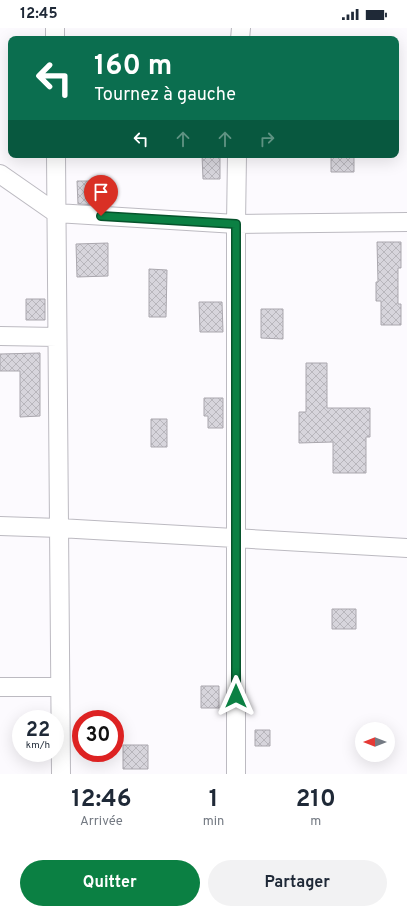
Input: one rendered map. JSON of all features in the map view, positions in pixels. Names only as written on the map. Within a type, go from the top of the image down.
[{"type":"street","points":[[56,158],[61,774]]},
{"type":"street","points":[[236,774],[237,158]]},
{"type":"street","points":[[0,174],[56,213],[236,224],[407,222]]},
{"type":"street","points":[[0,336],[57,337]]},
{"type":"street","points":[[0,526],[407,548]]},
{"type":"street","points":[[0,687],[60,688]]},
{"type":"building","points":[[202,158],[220,158],[220,179],[203,179]]},
{"type":"building","points":[[331,158],[354,158],[354,172],[331,172]]},
{"type":"building","points":[[77,181],[100,181],[100,205],[78,204]]},
{"type":"building","points":[[377,242],[401,242],[401,268],[398,268],[398,304],[401,304],[401,325],[381,325],[381,301],[376,301],[376,282],[378,282]]},
{"type":"building","points":[[108,243],[108,276],[77,277],[76,244]]},
{"type":"building","points":[[149,269],[167,270],[166,317],[149,317]]},
{"type":"building","points":[[26,299],[45,299],[45,320],[26,320]]},
{"type":"building","points":[[199,302],[222,302],[223,332],[200,332]]},
{"type":"building","points":[[261,309],[283,309],[283,339],[261,338]]},
{"type":"building","points":[[40,353],[40,416],[20,417],[20,371],[0,371],[0,354]]},
{"type":"building","points":[[306,363],[327,363],[327,408],[370,408],[370,437],[366,437],[366,473],[333,473],[333,442],[299,443],[299,412],[306,412]]},
{"type":"building","points":[[204,398],[223,398],[223,428],[208,428],[208,416],[204,416]]},
{"type":"building","points":[[151,419],[167,419],[167,447],[151,447]]},
{"type":"building","points":[[332,609],[356,609],[356,629],[332,629]]},
{"type":"building","points":[[201,686],[219,686],[219,708],[201,708]]},
{"type":"building","points":[[255,730],[270,730],[270,746],[255,746]]},
{"type":"building","points":[[124,745],[148,745],[148,769],[123,769]]},
{"type":"route","points":[[101,216],[236,224],[236,696]]}]
